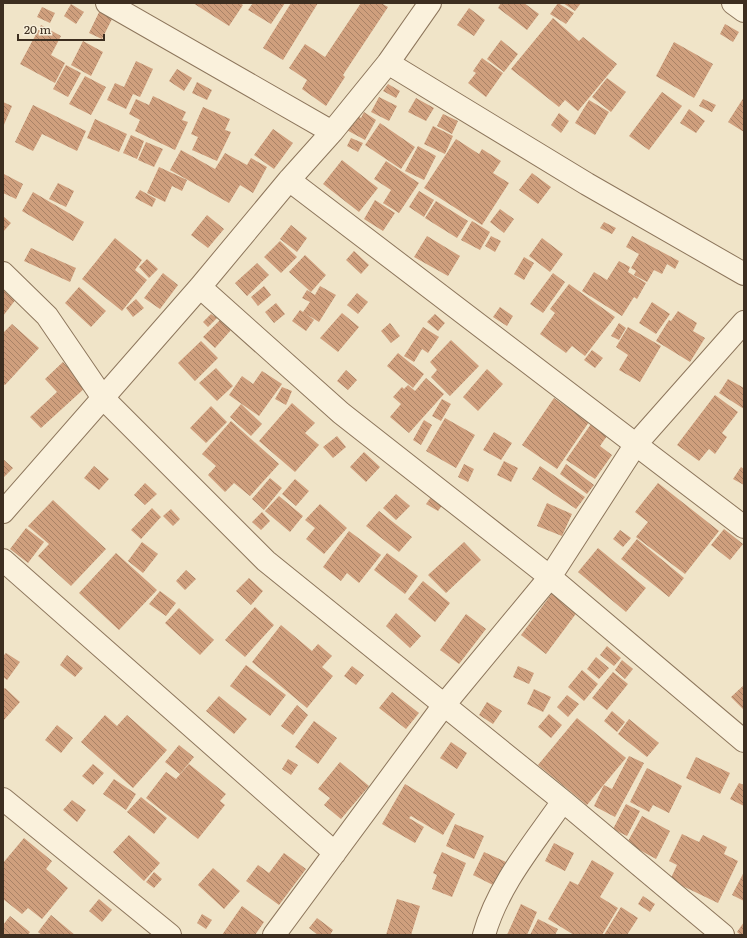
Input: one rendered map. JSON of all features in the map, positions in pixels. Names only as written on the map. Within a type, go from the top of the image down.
[{"type":"street","points":[[106,3],[332,132]]},
{"type":"street","points":[[3,512],[200,287],[289,180],[332,132],[388,63],[430,3]]},
{"type":"street","points":[[733,3],[744,11]]},
{"type":"street","points":[[388,63],[588,184],[744,274]]},
{"type":"street","points":[[289,180],[744,527]]},
{"type":"street","points":[[3,273],[47,316],[103,398],[266,561],[563,801],[724,935]]},
{"type":"street","points":[[200,287],[342,413],[550,577],[744,742]]},
{"type":"street","points":[[274,935],[444,705],[550,577],[636,444],[744,322]]},
{"type":"street","points":[[3,560],[335,854]]},
{"type":"street","points":[[3,799],[170,935]]},
{"type":"street","points":[[484,935],[512,874],[563,801]]},
{"type":"building","points":[[193,3],[240,3],[243,5],[229,26]]},
{"type":"building","points":[[253,3],[285,3],[271,24],[248,10]]},
{"type":"building","points":[[291,3],[318,3],[283,60],[263,48]]},
{"type":"building","points":[[361,3],[381,3],[388,7],[343,75],[345,77],[326,106],[302,89],[307,80],[289,68],[305,44],[325,57]]},
{"type":"building","points":[[501,3],[524,3],[539,14],[527,30],[498,8]]},
{"type":"building","points":[[558,3],[574,13],[566,24],[550,14]]},
{"type":"building","points":[[563,3],[581,3],[575,11]]},
{"type":"building","points":[[71,4],[84,12],[76,24],[64,16]]},
{"type":"building","points":[[103,4],[116,11],[102,39],[89,33]]},
{"type":"building","points":[[42,7],[55,13],[50,23],[37,17]]},
{"type":"building","points":[[469,8],[485,20],[474,36],[457,25]]},
{"type":"building","points":[[553,18],[579,41],[583,37],[617,64],[578,111],[565,100],[559,107],[511,69]]},
{"type":"building","points":[[725,24],[739,32],[733,42],[720,34]]},
{"type":"building","points":[[41,25],[61,36],[51,55],[65,63],[55,83],[20,64]]},
{"type":"building","points":[[501,40],[518,54],[504,72],[487,59]]},
{"type":"building","points":[[83,41],[103,52],[91,76],[71,65]]},
{"type":"building","points":[[674,42],[713,64],[694,98],[656,76]]},
{"type":"building","points":[[482,58],[503,73],[486,97],[468,83],[476,73],[473,71]]},
{"type":"building","points":[[136,61],[153,69],[140,97],[133,94],[126,109],[107,100],[115,83],[124,87]]},
{"type":"building","points":[[66,65],[81,73],[68,97],[53,89]]},
{"type":"building","points":[[177,69],[192,78],[184,91],[169,81]]},
{"type":"building","points":[[85,76],[106,87],[91,115],[69,104]]},
{"type":"building","points":[[607,78],[626,92],[611,112],[592,97]]},
{"type":"building","points":[[197,82],[212,90],[207,100],[192,93]]},
{"type":"building","points":[[388,84],[400,91],[396,98],[383,91]]},
{"type":"building","points":[[662,92],[682,106],[649,150],[629,136]]},
{"type":"building","points":[[153,96],[186,112],[182,120],[188,122],[175,150],[135,131],[140,120],[129,114],[136,99],[149,105]]},
{"type":"building","points":[[379,97],[397,106],[389,121],[371,112]]},
{"type":"building","points":[[744,97],[744,132],[728,122]]},
{"type":"building","points":[[416,98],[434,108],[426,121],[408,112]]},
{"type":"building","points":[[703,99],[716,105],[712,112],[699,106]]},
{"type":"building","points":[[589,100],[609,112],[595,135],[575,123]]},
{"type":"building","points":[[3,102],[12,106],[3,127]]},
{"type":"building","points":[[33,105],[86,131],[77,151],[42,134],[33,151],[15,142]]},
{"type":"building","points":[[203,107],[230,119],[225,130],[231,132],[217,161],[192,150],[198,137],[191,134]]},
{"type":"building","points":[[689,109],[705,121],[696,133],[680,123]]},
{"type":"building","points":[[352,112],[361,118],[364,112],[376,120],[365,140],[343,128]]},
{"type":"building","points":[[559,113],[569,121],[561,133],[551,125]]},
{"type":"building","points":[[443,114],[458,121],[452,134],[437,126]]},
{"type":"building","points":[[95,119],[127,134],[119,152],[87,138]]},
{"type":"building","points":[[380,123],[415,147],[401,169],[365,145]]},
{"type":"building","points":[[433,126],[453,136],[445,154],[424,144]]},
{"type":"building","points":[[273,129],[293,143],[274,169],[254,155]]},
{"type":"building","points":[[131,135],[144,141],[137,159],[123,153]]},
{"type":"building","points":[[351,138],[363,143],[358,152],[347,146]]},
{"type":"building","points":[[456,139],[479,154],[482,149],[501,161],[493,173],[509,183],[482,225],[424,188]]},
{"type":"building","points":[[146,142],[163,149],[154,167],[138,160]]},
{"type":"building","points":[[418,146],[436,156],[424,180],[405,171]]},
{"type":"building","points":[[181,150],[215,169],[225,153],[247,165],[251,158],[267,167],[253,193],[240,185],[229,203],[170,170]]},
{"type":"building","points":[[342,160],[378,188],[359,212],[323,184]]},
{"type":"building","points":[[386,161],[419,183],[399,213],[383,203],[391,190],[374,179]]},
{"type":"building","points":[[159,167],[187,180],[182,191],[172,186],[165,202],[147,193]]},
{"type":"building","points":[[532,173],[551,187],[538,204],[519,190]]},
{"type":"building","points":[[4,174],[23,184],[16,199],[3,193]]},
{"type":"building","points":[[58,183],[74,191],[66,207],[49,199]]},
{"type":"building","points":[[140,190],[156,199],[152,207],[135,198]]},
{"type":"building","points":[[419,191],[434,200],[424,217],[409,207]]},
{"type":"building","points":[[33,192],[84,222],[73,241],[22,211]]},
{"type":"building","points":[[375,200],[395,213],[383,231],[364,219]]},
{"type":"building","points":[[436,201],[468,221],[457,238],[425,218]]},
{"type":"building","points":[[500,209],[514,219],[504,233],[490,222]]},
{"type":"building","points":[[207,215],[224,229],[208,248],[191,235]]},
{"type":"building","points":[[3,216],[11,223],[3,232]]},
{"type":"building","points":[[472,221],[490,232],[480,250],[461,240]]},
{"type":"building","points":[[604,222],[616,228],[612,234],[600,228]]},
{"type":"building","points":[[291,225],[307,238],[297,252],[280,239]]},
{"type":"building","points":[[427,236],[460,256],[448,276],[414,257]]},
{"type":"building","points":[[491,236],[501,241],[495,252],[485,246]]},
{"type":"building","points":[[632,236],[679,261],[675,269],[667,264],[662,274],[654,270],[647,282],[634,275],[636,271],[631,268],[639,254],[626,247]]},
{"type":"building","points":[[115,238],[142,260],[135,270],[147,280],[122,311],[82,279]]},
{"type":"building","points":[[542,238],[563,254],[550,272],[529,256]]},
{"type":"building","points":[[280,241],[297,257],[281,273],[264,257]]},
{"type":"building","points":[[31,248],[76,268],[70,282],[24,261]]},
{"type":"building","points":[[354,251],[369,265],[361,274],[346,260]]},
{"type":"building","points":[[305,255],[326,275],[311,292],[289,272]]},
{"type":"building","points":[[524,257],[534,263],[524,280],[514,274]]},
{"type":"building","points":[[147,259],[158,269],[149,278],[139,267]]},
{"type":"building","points":[[619,261],[630,267],[628,272],[646,283],[637,299],[634,297],[622,316],[582,291],[594,272],[607,280]]},
{"type":"building","points":[[257,263],[269,275],[247,296],[235,283]]},
{"type":"building","points":[[163,273],[178,285],[160,309],[144,298]]},
{"type":"building","points":[[553,273],[565,282],[543,313],[530,304]]},
{"type":"building","points":[[3,280],[20,294],[3,316]]},
{"type":"building","points":[[569,284],[615,317],[585,356],[572,346],[566,353],[540,334],[555,313],[550,309]]},
{"type":"building","points":[[264,286],[271,295],[258,306],[251,297]]},
{"type":"building","points":[[320,286],[336,295],[319,322],[306,314],[314,320],[306,331],[292,321],[300,310],[303,312],[310,302],[302,298],[307,290],[315,295]]},
{"type":"building","points":[[79,287],[106,311],[91,327],[65,303]]},
{"type":"building","points":[[357,293],[368,302],[358,314],[347,305]]},
{"type":"building","points":[[136,299],[144,308],[133,317],[126,308]]},
{"type":"building","points":[[652,302],[670,314],[656,334],[639,323]]},
{"type":"building","points":[[276,303],[285,314],[274,323],[265,312]]},
{"type":"building","points":[[500,307],[513,316],[507,326],[493,317]]},
{"type":"building","points":[[678,311],[697,323],[693,331],[705,338],[690,362],[656,341],[669,320],[671,321]]},
{"type":"building","points":[[342,313],[359,327],[338,352],[320,338]]},
{"type":"building","points":[[211,314],[217,318],[208,327],[203,322]]},
{"type":"building","points":[[435,314],[445,323],[438,331],[427,322]]},
{"type":"building","points":[[220,320],[231,330],[215,348],[203,337]]},
{"type":"building","points":[[390,323],[400,336],[391,343],[381,331]]},
{"type":"building","points":[[619,323],[626,328],[619,340],[611,336]]},
{"type":"building","points":[[12,324],[39,348],[5,385],[3,384],[3,333]]},
{"type":"building","points":[[423,327],[439,337],[428,353],[422,349],[414,362],[404,356]]},
{"type":"building","points":[[628,327],[661,346],[640,382],[619,370],[628,355],[616,347]]},
{"type":"building","points":[[451,340],[479,366],[450,396],[431,377],[437,370],[430,362]]},
{"type":"building","points":[[201,341],[218,358],[195,381],[178,363]]},
{"type":"building","points":[[592,350],[603,358],[595,368],[584,360]]},
{"type":"building","points":[[398,353],[424,374],[413,388],[387,366]]},
{"type":"building","points":[[63,362],[86,387],[41,428],[30,417],[57,392],[45,379]]},
{"type":"building","points":[[216,368],[233,386],[217,401],[199,383]]},
{"type":"building","points":[[487,369],[503,384],[478,411],[463,397]]},
{"type":"building","points":[[346,370],[357,380],[348,390],[337,381]]},
{"type":"building","points":[[262,371],[282,384],[259,416],[229,395],[242,376],[253,384]]},
{"type":"building","points":[[426,378],[444,394],[409,433],[390,417],[401,404],[393,397],[402,387],[404,389],[408,385],[415,391]]},
{"type":"building","points":[[728,379],[744,388],[744,409],[719,393]]},
{"type":"building","points":[[282,387],[292,391],[286,405],[275,399]]},
{"type":"building","points":[[715,395],[738,412],[722,433],[727,437],[715,454],[709,449],[699,461],[677,445]]},
{"type":"building","points":[[554,398],[589,422],[557,469],[522,445]]},
{"type":"building","points":[[442,399],[451,404],[441,421],[432,416]]},
{"type":"building","points":[[292,403],[315,423],[305,433],[319,445],[295,472],[259,441]]},
{"type":"building","points":[[241,404],[262,424],[251,436],[230,417]]},
{"type":"building","points":[[211,406],[227,422],[206,443],[190,428]]},
{"type":"building","points":[[445,418],[475,435],[456,468],[426,451]]},
{"type":"building","points":[[424,420],[432,425],[421,445],[413,440]]},
{"type":"building","points":[[231,421],[279,464],[250,496],[234,483],[225,492],[208,475],[216,466],[202,454]]},
{"type":"building","points":[[591,424],[607,436],[600,446],[612,455],[595,479],[566,460]]},
{"type":"building","points":[[494,432],[512,443],[501,460],[483,450]]},
{"type":"building","points":[[337,436],[346,447],[333,458],[323,447]]},
{"type":"building","points":[[364,452],[380,467],[366,482],[350,467]]},
{"type":"building","points":[[3,459],[13,468],[3,478]]},
{"type":"building","points":[[504,461],[518,468],[511,482],[497,475]]},
{"type":"building","points":[[464,464],[474,469],[468,482],[458,477]]},
{"type":"building","points":[[566,464],[594,485],[587,494],[560,474]]},
{"type":"building","points":[[94,466],[109,479],[99,490],[84,478]]},
{"type":"building","points":[[540,466],[585,497],[576,509],[532,479]]},
{"type":"building","points":[[741,467],[744,469],[744,485],[733,479]]},
{"type":"building","points":[[270,478],[282,488],[264,510],[252,499]]},
{"type":"building","points":[[295,479],[309,491],[296,506],[282,494]]},
{"type":"building","points":[[145,483],[157,494],[145,505],[134,495]]},
{"type":"building","points":[[658,483],[719,531],[685,574],[636,537],[648,522],[635,512]]},
{"type":"building","points":[[396,494],[410,506],[396,520],[383,508]]},
{"type":"building","points":[[279,496],[303,516],[290,532],[265,511]]},
{"type":"building","points":[[431,497],[443,504],[438,511],[426,504]]},
{"type":"building","points":[[53,500],[106,549],[71,586],[38,556],[49,544],[28,526]]},
{"type":"building","points":[[547,503],[572,514],[562,536],[537,526]]},
{"type":"building","points":[[320,504],[347,528],[324,554],[306,539],[315,528],[305,520]]},
{"type":"building","points":[[152,508],[161,517],[141,539],[131,530]]},
{"type":"building","points":[[171,509],[180,519],[173,526],[163,516]]},
{"type":"building","points":[[379,511],[412,537],[399,552],[366,526]]},
{"type":"building","points":[[262,512],[270,521],[261,530],[252,522]]},
{"type":"building","points":[[26,528],[44,542],[28,563],[10,549]]},
{"type":"building","points":[[724,529],[743,544],[730,560],[711,545]]},
{"type":"building","points":[[620,530],[631,538],[623,547],[613,539]]},
{"type":"building","points":[[349,531],[381,555],[359,583],[347,573],[341,581],[323,567]]},
{"type":"building","points":[[637,539],[684,578],[669,597],[621,559]]},
{"type":"building","points":[[142,542],[158,554],[143,573],[128,561]]},
{"type":"building","points":[[464,542],[481,560],[446,593],[428,575]]},
{"type":"building","points":[[598,548],[646,588],[626,612],[578,572]]},
{"type":"building","points":[[116,553],[157,590],[119,630],[79,593]]},
{"type":"building","points":[[387,553],[418,576],[405,594],[374,570]]},
{"type":"building","points":[[186,570],[196,579],[185,590],[176,581]]},
{"type":"building","points":[[249,578],[263,591],[251,605],[236,591]]},
{"type":"building","points":[[423,581],[450,603],[435,622],[408,599]]},
{"type":"building","points":[[160,591],[176,603],[166,616],[149,604]]},
{"type":"building","points":[[553,592],[578,611],[546,654],[521,635]]},
{"type":"building","points":[[255,607],[274,625],[245,657],[225,640]]},
{"type":"building","points":[[179,608],[214,640],[200,655],[165,623]]},
{"type":"building","points":[[396,613],[421,636],[410,648],[386,626]]},
{"type":"building","points":[[466,614],[486,629],[459,664],[440,650]]},
{"type":"building","points":[[281,625],[312,651],[318,644],[332,656],[322,667],[333,676],[307,708],[252,662]]},
{"type":"building","points":[[607,646],[621,658],[614,666],[600,655]]},
{"type":"building","points":[[6,653],[20,662],[7,680],[3,677],[3,656]]},
{"type":"building","points":[[67,655],[83,668],[75,677],[60,665]]},
{"type":"building","points":[[596,657],[609,668],[599,679],[587,669]]},
{"type":"building","points":[[622,660],[633,669],[625,679],[615,670]]},
{"type":"building","points":[[246,665],[286,695],[270,716],[230,686]]},
{"type":"building","points":[[352,666],[364,675],[356,685],[344,676]]},
{"type":"building","points":[[518,666],[534,673],[529,684],[513,677]]},
{"type":"building","points":[[582,670],[598,684],[584,701],[568,687]]},
{"type":"building","points":[[613,672],[628,684],[607,710],[592,698]]},
{"type":"building","points":[[744,685],[744,710],[731,697]]},
{"type":"building","points":[[5,688],[20,702],[3,721],[3,690]]},
{"type":"building","points":[[534,689],[551,697],[543,712],[527,704]]},
{"type":"building","points":[[392,692],[419,713],[406,729],[379,708]]},
{"type":"building","points":[[567,695],[579,704],[568,717],[557,707]]},
{"type":"building","points":[[219,696],[247,719],[234,734],[206,711]]},
{"type":"building","points":[[487,702],[502,711],[493,724],[479,715]]},
{"type":"building","points":[[297,705],[308,715],[293,735],[281,726]]},
{"type":"building","points":[[612,711],[625,722],[617,732],[604,721]]},
{"type":"building","points":[[549,714],[562,725],[551,738],[538,727]]},
{"type":"building","points":[[105,715],[117,726],[127,715],[167,750],[133,788],[81,742]]},
{"type":"building","points":[[577,718],[626,758],[587,805],[538,765]]},
{"type":"building","points":[[629,719],[659,743],[647,757],[618,734]]},
{"type":"building","points":[[314,721],[337,738],[318,764],[295,747]]},
{"type":"building","points":[[57,725],[73,738],[61,753],[45,740]]},
{"type":"building","points":[[451,742],[467,753],[457,769],[440,758]]},
{"type":"building","points":[[179,745],[194,757],[180,774],[165,762]]},
{"type":"building","points":[[629,756],[644,763],[615,817],[594,806],[604,785],[612,789]]},
{"type":"building","points":[[696,757],[730,773],[720,794],[686,778]]},
{"type":"building","points":[[288,759],[298,765],[291,775],[282,769]]},
{"type":"building","points":[[340,762],[369,786],[341,819],[324,805],[330,798],[318,789]]},
{"type":"building","points":[[93,764],[104,773],[93,785],[82,776]]},
{"type":"building","points":[[189,764],[226,794],[220,801],[225,805],[198,839],[146,798],[166,772],[176,779]]},
{"type":"building","points":[[647,768],[682,786],[669,813],[653,805],[649,812],[630,802]]},
{"type":"building","points":[[114,779],[136,794],[126,810],[103,794]]},
{"type":"building","points":[[739,783],[744,785],[744,806],[730,799]]},
{"type":"building","points":[[405,784],[455,814],[443,835],[411,816],[409,818],[424,827],[415,843],[382,824]]},
{"type":"building","points":[[141,797],[167,818],[154,834],[127,812]]},
{"type":"building","points":[[72,800],[86,810],[77,822],[63,810]]},
{"type":"building","points":[[626,804],[640,811],[627,836],[613,829]]},
{"type":"building","points":[[642,816],[670,831],[656,859],[627,843]]},
{"type":"building","points":[[455,824],[484,836],[474,859],[446,846]]},
{"type":"building","points":[[682,834],[699,842],[703,835],[727,847],[724,854],[738,861],[718,903],[670,880],[677,865],[669,861]]},
{"type":"building","points":[[129,835],[160,863],[144,881],[113,852]]},
{"type":"building","points":[[24,838],[52,861],[46,869],[68,888],[42,919],[28,908],[22,914],[3,899],[3,863]]},
{"type":"building","points":[[554,843],[574,853],[565,871],[545,861]]},
{"type":"building","points":[[442,852],[466,863],[452,897],[432,889],[437,875],[433,873]]},
{"type":"building","points":[[484,852],[506,862],[495,886],[473,875]]},
{"type":"building","points":[[284,853],[306,869],[279,905],[246,881],[258,865],[269,873]]},
{"type":"building","points":[[592,860],[614,873],[600,897],[618,908],[602,935],[574,935],[548,919],[570,881],[578,885]]},
{"type":"building","points":[[213,868],[240,891],[224,909],[198,885]]},
{"type":"building","points":[[154,872],[162,879],[154,888],[146,882]]},
{"type":"building","points":[[744,872],[744,901],[732,895]]},
{"type":"building","points":[[643,896],[655,904],[650,912],[638,904]]},
{"type":"building","points":[[99,899],[112,910],[102,922],[89,911]]},
{"type":"building","points":[[397,899],[420,906],[411,935],[386,935]]},
{"type":"building","points":[[521,904],[537,912],[527,935],[507,935]]},
{"type":"building","points":[[242,906],[264,922],[255,935],[222,935]]},
{"type":"building","points":[[621,907],[638,918],[627,935],[604,935]]},
{"type":"building","points":[[202,914],[212,920],[206,929],[197,923]]},
{"type":"building","points":[[51,915],[75,935],[42,935],[38,932]]},
{"type":"building","points":[[10,916],[30,932],[28,935],[3,935],[3,925]]},
{"type":"building","points":[[317,918],[333,930],[330,935],[318,935],[309,928]]},
{"type":"building","points":[[538,919],[558,929],[555,935],[530,935]]},
{"type":"building","points":[[744,922],[744,935],[741,935],[737,932]]}]
